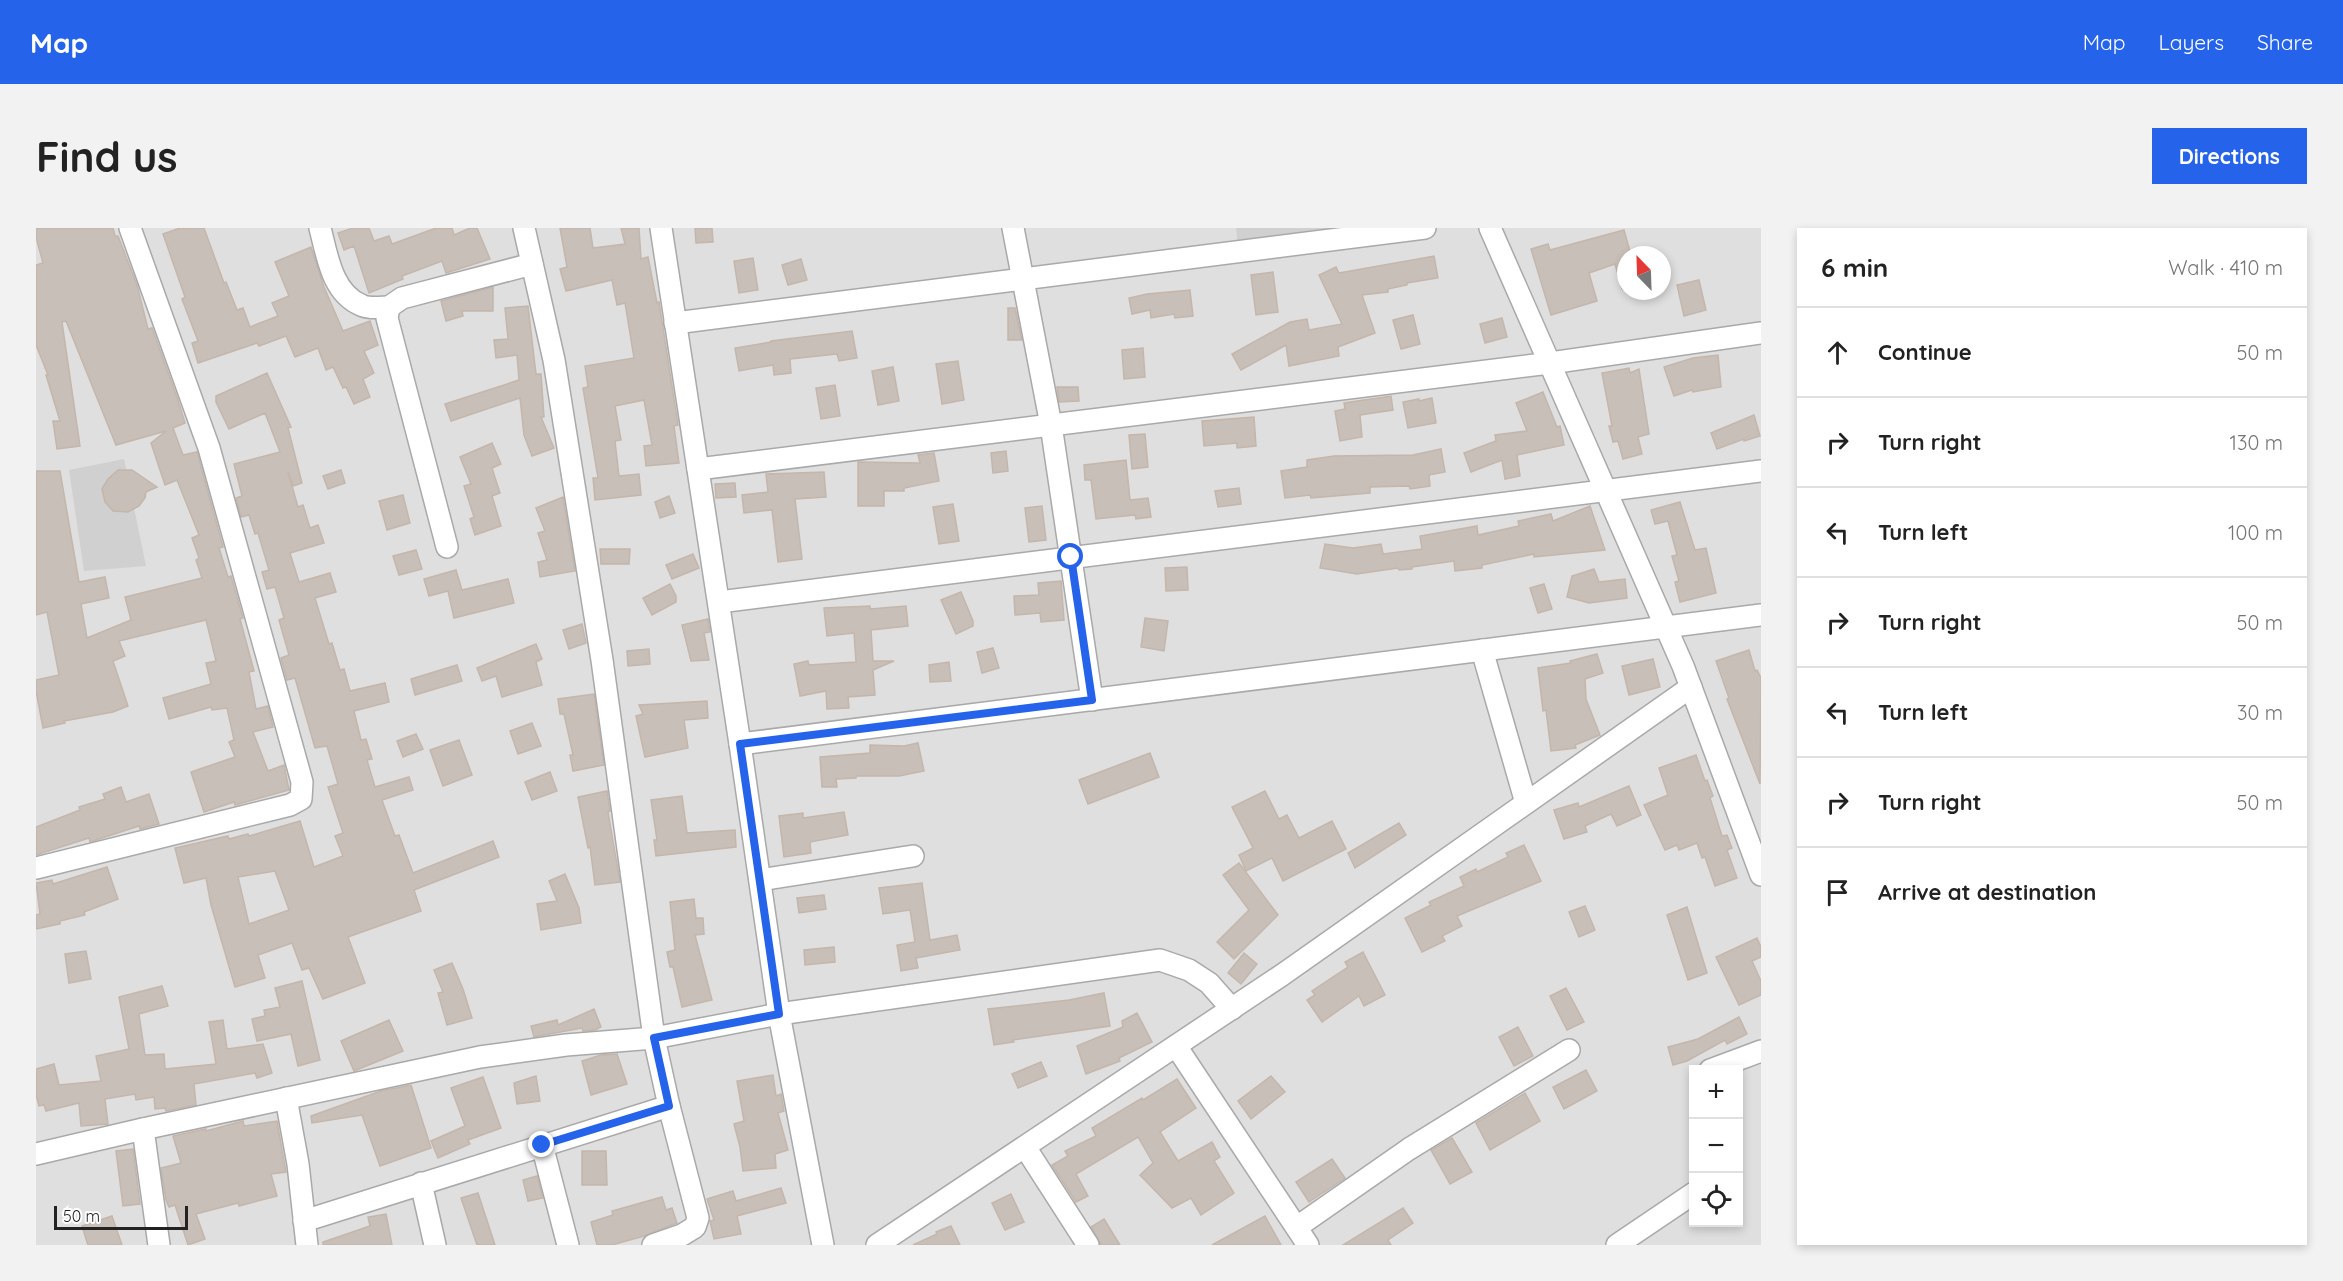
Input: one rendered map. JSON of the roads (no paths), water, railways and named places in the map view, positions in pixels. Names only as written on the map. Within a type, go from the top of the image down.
[{"type":"street","points":[[36,868],[290,806],[301,799],[302,782],[209,448],[130,228]]},
{"type":"street","points":[[320,228],[333,275],[344,294],[362,306],[389,307],[402,298],[532,264]]},
{"type":"street","points":[[524,228],[554,360],[602,660],[654,1038],[698,1218],[695,1227],[682,1235],[653,1245]]},
{"type":"street","points":[[661,228],[719,602],[779,1014],[823,1245]]},
{"type":"street","points":[[1013,228],[1051,425],[1092,700]]},
{"type":"street","points":[[675,323],[1425,228]]},
{"type":"street","points":[[1490,228],[1666,627],[1761,874]]},
{"type":"street","points":[[389,307],[387,318],[447,547]]},
{"type":"street","points":[[698,469],[1550,363],[1761,333]]},
{"type":"street","points":[[719,602],[1761,471]]},
{"type":"street","points":[[740,744],[1761,615]]},
{"type":"street","points":[[1482,650],[1526,803]]},
{"type":"street","points":[[878,1245],[1232,1009],[1691,687]]},
{"type":"street","points":[[760,880],[913,856]]},
{"type":"street","points":[[36,1154],[480,1057],[566,1045],[654,1038],[779,1014],[1160,960],[1189,970],[1209,983],[1232,1009]]},
{"type":"street","points":[[1176,1046],[1308,1245]]},
{"type":"street","points":[[1297,1227],[1409,1149],[1569,1050]]},
{"type":"street","points":[[1723,1065],[1761,1051]]},
{"type":"street","points":[[286,1098],[298,1164],[307,1245]]},
{"type":"street","points":[[304,1221],[669,1106]]},
{"type":"street","points":[[143,1129],[159,1245]]},
{"type":"street","points":[[542,1145],[568,1245]]},
{"type":"street","points":[[1025,1147],[1088,1245]]},
{"type":"street","points":[[421,1184],[435,1245]]},
{"type":"street","points":[[1617,1245],[1689,1196]]}]
